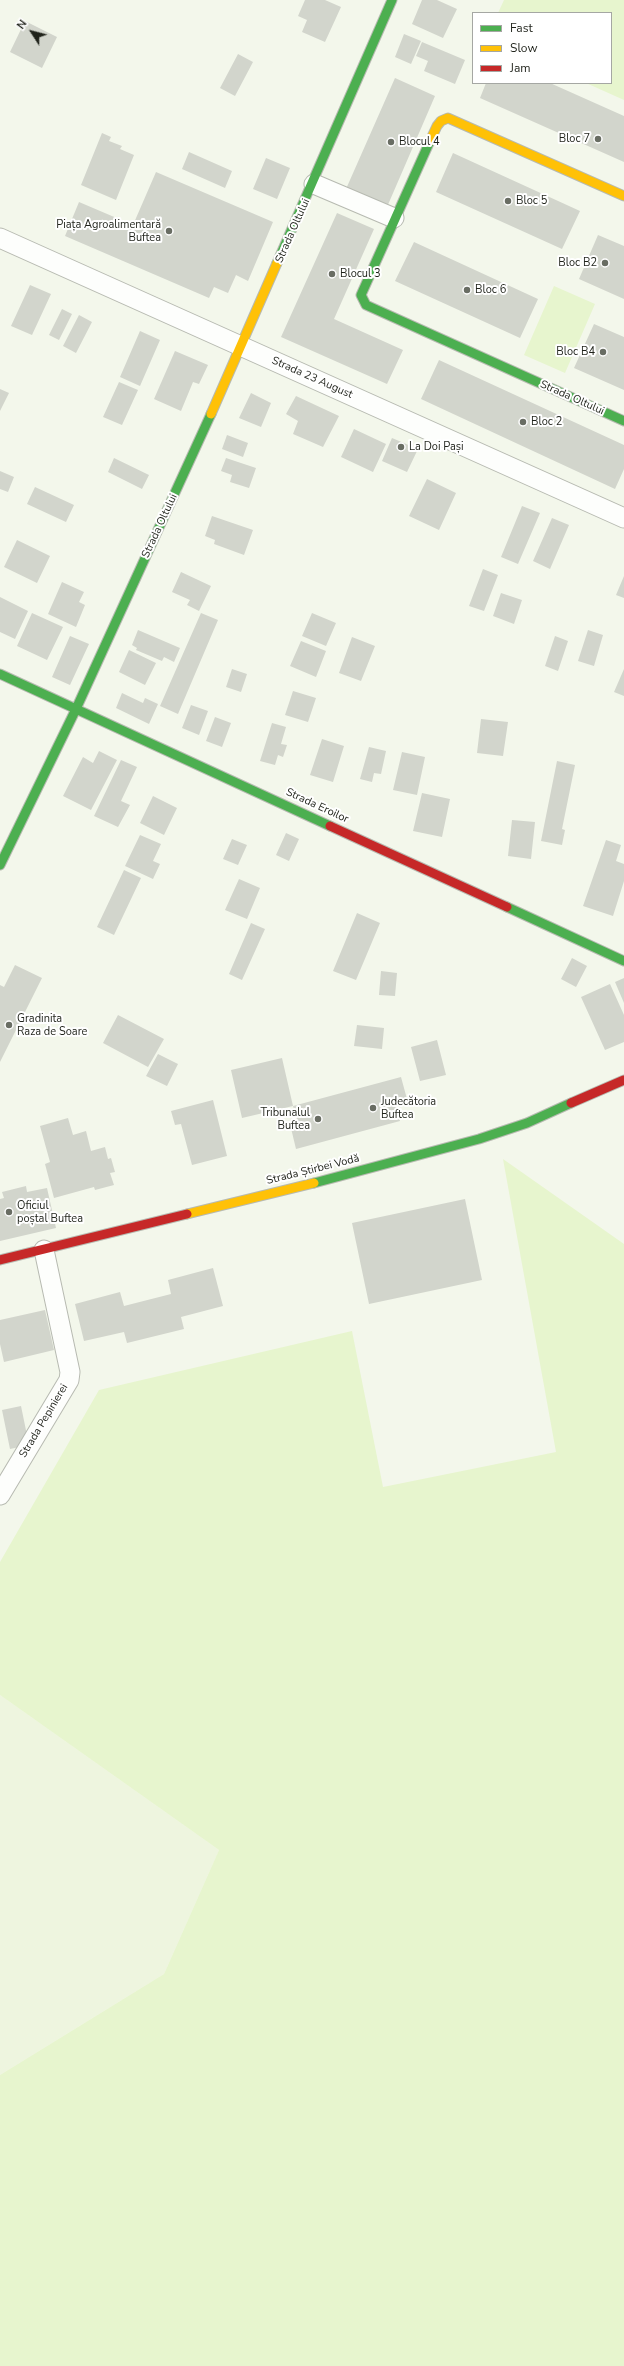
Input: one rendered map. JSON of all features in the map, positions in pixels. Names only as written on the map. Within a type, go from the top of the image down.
[{"type":"street","name":"Strada Oltului","points":[[0,865],[76,709],[241,347],[314,184],[392,0]]},
{"type":"street","name":"Strada Oltului","points":[[624,196],[448,118],[441,121],[437,126],[362,289],[361,295],[366,305],[624,421]]},
{"type":"street","points":[[314,184],[394,218]]},
{"type":"street","name":"Strada 23 August","points":[[0,238],[624,518]]},
{"type":"street","name":"Strada Eroilor","points":[[0,674],[624,962]]},
{"type":"street","name":"Strada Știrbei Vodă","points":[[0,1260],[398,1162],[478,1139],[527,1123],[624,1080]]},
{"type":"street","name":"Strada Pepinierei","points":[[0,1495],[69,1380],[70,1372],[44,1250]]},
{"type":"shaded area","points":[[0,1695],[219,1850],[164,1974],[0,2075]]},
{"type":"green space","points":[[504,0],[624,0],[624,100],[588,84],[612,84],[612,12],[498,12]]},
{"type":"green space","points":[[554,286],[595,304],[565,373],[524,355]]},
{"type":"green space","points":[[503,1159],[624,1244],[624,2366],[0,2366],[0,2075],[164,1974],[219,1850],[0,1695],[0,1562],[99,1390],[352,1331],[383,1487],[556,1452]]},
{"type":"building","points":[[305,0],[325,0],[341,7],[325,42],[302,32],[307,20],[298,16]]},
{"type":"building","points":[[422,0],[437,0],[457,9],[443,38],[412,24]]},
{"type":"building","points":[[25,21],[57,37],[42,68],[10,52]]},
{"type":"building","points":[[404,34],[421,41],[411,64],[395,57]]},
{"type":"building","points":[[422,42],[465,60],[455,84],[424,71],[428,61],[416,56]]},
{"type":"building","points":[[238,54],[253,62],[235,96],[220,88]]},
{"type":"building","name":"Blocul 4","points":[[395,78],[435,96],[387,207],[346,189]]},
{"type":"building","name":"Bloc 7","points":[[486,84],[552,84],[624,116],[624,162],[480,98]]},
{"type":"building","points":[[102,133],[111,137],[109,141],[122,146],[120,149],[134,155],[116,200],[81,185]]},
{"type":"building","points":[[189,152],[232,171],[225,188],[182,169]]},
{"type":"building","name":"Bloc 5","points":[[453,153],[580,211],[562,249],[436,192]]},
{"type":"building","points":[[266,158],[290,168],[277,199],[253,189]]},
{"type":"building","name":"Piața Agroalimentară Buftea","points":[[156,172],[273,222],[248,281],[236,275],[228,293],[214,287],[209,298],[65,236],[79,202],[133,225]]},
{"type":"building","name":"Blocul 3","points":[[337,213],[374,229],[334,319],[403,350],[387,384],[281,337]]},
{"type":"building","name":"Bloc B2","points":[[598,235],[624,246],[624,299],[579,279]]},
{"type":"building","name":"Bloc 6","points":[[414,242],[538,299],[520,338],[395,281]]},
{"type":"building","points":[[30,285],[51,294],[32,335],[11,326]]},
{"type":"building","points":[[62,309],[72,314],[59,340],[49,335]]},
{"type":"building","points":[[79,315],[92,322],[76,353],[63,346]]},
{"type":"building","name":"Bloc B4","points":[[594,324],[624,337],[624,390],[574,368]]},
{"type":"building","points":[[140,331],[160,340],[140,386],[120,377]]},
{"type":"building","points":[[175,351],[208,365],[199,384],[193,382],[181,411],[154,399]]},
{"type":"building","name":"Bloc 2","points":[[439,360],[624,445],[624,469],[615,489],[421,399]]},
{"type":"building","points":[[119,382],[138,390],[122,425],[103,417]]},
{"type":"building","points":[[0,389],[9,393],[0,411]]},
{"type":"building","points":[[251,393],[271,403],[261,427],[239,418]]},
{"type":"building","points":[[296,396],[339,416],[323,447],[293,434],[298,421],[286,414]]},
{"type":"building","points":[[354,429],[386,444],[373,472],[341,457]]},
{"type":"building","points":[[227,435],[248,443],[243,457],[222,449]]},
{"type":"building","points":[[392,438],[418,449],[407,472],[382,461]]},
{"type":"building","points":[[114,458],[149,475],[142,489],[108,472]]},
{"type":"building","points":[[226,458],[256,468],[249,488],[230,482],[232,475],[221,471]]},
{"type":"building","points":[[0,471],[14,477],[8,492],[0,489]]},
{"type":"building","points":[[427,479],[456,493],[439,530],[409,516]]},
{"type":"building","points":[[35,487],[74,505],[66,522],[27,504]]},
{"type":"building","points":[[522,506],[540,513],[518,564],[501,557]]},
{"type":"building","points":[[212,516],[253,530],[244,555],[214,544],[215,540],[205,536]]},
{"type":"building","points":[[552,518],[569,525],[550,569],[533,561]]},
{"type":"building","points":[[17,540],[50,556],[37,583],[4,567]]},
{"type":"building","points":[[483,569],[498,575],[484,611],[469,606]]},
{"type":"building","points":[[181,572],[211,586],[199,611],[187,605],[190,600],[172,592]]},
{"type":"building","points":[[624,576],[624,598],[616,595]]},
{"type":"building","points":[[62,582],[84,592],[79,602],[85,605],[76,627],[48,614]]},
{"type":"building","points":[[501,593],[522,600],[514,624],[493,616]]},
{"type":"building","points":[[0,597],[28,611],[15,639],[0,632]]},
{"type":"building","points":[[32,613],[63,627],[47,660],[17,646]]},
{"type":"building","points":[[201,613],[218,620],[178,714],[160,706]]},
{"type":"building","points":[[312,613],[336,623],[326,646],[302,636]]},
{"type":"building","points":[[138,630],[180,648],[174,662],[164,657],[162,661],[136,650],[137,648],[132,645]]},
{"type":"building","points":[[588,630],[603,635],[594,666],[578,661]]},
{"type":"building","points":[[70,636],[89,644],[70,685],[52,677]]},
{"type":"building","points":[[555,636],[568,641],[558,671],[545,666]]},
{"type":"building","points":[[352,637],[375,646],[361,681],[339,673]]},
{"type":"building","points":[[301,641],[326,651],[316,677],[290,666]]},
{"type":"building","points":[[129,650],[156,663],[145,685],[119,672]]},
{"type":"building","points":[[232,669],[247,674],[241,692],[226,687]]},
{"type":"building","points":[[624,669],[624,696],[614,692]]},
{"type":"building","points":[[293,691],[316,698],[308,722],[285,715]]},
{"type":"building","points":[[122,693],[143,703],[145,698],[158,704],[149,724],[116,708]]},
{"type":"building","points":[[191,705],[208,711],[199,735],[182,728]]},
{"type":"building","points":[[215,717],[231,723],[222,747],[206,741]]},
{"type":"building","points":[[481,719],[508,722],[503,756],[477,753]]},
{"type":"building","points":[[272,723],[286,727],[281,744],[287,745],[283,757],[278,755],[275,765],[260,761]]},
{"type":"building","points":[[322,739],[344,746],[333,782],[310,775]]},
{"type":"building","points":[[369,747],[386,751],[381,774],[374,773],[372,782],[360,779]]},
{"type":"building","points":[[99,751],[117,760],[91,810],[63,796],[83,757],[93,763]]},
{"type":"building","points":[[402,752],[425,757],[417,795],[393,790]]},
{"type":"building","points":[[121,760],[137,767],[121,801],[130,805],[118,827],[94,816]]},
{"type":"building","points":[[557,761],[575,765],[562,829],[565,830],[562,845],[541,841]]},
{"type":"building","points":[[422,793],[450,799],[442,837],[413,831]]},
{"type":"building","points":[[153,796],[177,808],[164,835],[140,823]]},
{"type":"building","points":[[512,820],[535,822],[531,859],[508,856]]},
{"type":"building","points":[[286,833],[299,839],[289,861],[276,855]]},
{"type":"building","points":[[140,835],[161,844],[153,861],[160,864],[153,879],[125,866]]},
{"type":"building","points":[[232,839],[247,845],[238,865],[223,859]]},
{"type":"building","points":[[606,840],[621,845],[616,861],[624,864],[624,881],[613,916],[583,906]]},
{"type":"building","points":[[124,870],[141,878],[114,935],[97,927]]},
{"type":"building","points":[[239,879],[260,888],[247,919],[225,910]]},
{"type":"building","points":[[357,913],[380,923],[356,980],[333,971]]},
{"type":"building","points":[[251,923],[265,929],[242,980],[229,974]]},
{"type":"building","points":[[572,958],[587,966],[576,987],[561,979]]},
{"type":"building","name":"Gradinita Raza de Soare","points":[[15,965],[42,978],[0,1062],[0,985],[4,987]]},
{"type":"building","points":[[381,971],[397,973],[395,996],[379,995]]},
{"type":"building","points":[[624,978],[624,1003],[615,982]]},
{"type":"building","points":[[610,984],[624,1015],[624,1042],[605,1050],[581,997]]},
{"type":"building","points":[[118,1015],[164,1039],[148,1067],[103,1043]]},
{"type":"building","points":[[357,1025],[384,1028],[382,1049],[354,1046]]},
{"type":"building","points":[[437,1040],[446,1075],[420,1081],[411,1047]]},
{"type":"building","points":[[158,1054],[178,1064],[167,1086],[146,1076]]},
{"type":"building","points":[[282,1058],[293,1106],[242,1118],[231,1070]]},
{"type":"building","points":[[401,1077],[407,1099],[395,1102],[400,1121],[296,1149],[290,1124],[298,1122],[293,1106]]},
{"type":"building","points":[[213,1100],[227,1156],[192,1165],[181,1124],[175,1125],[171,1111]]},
{"type":"building","points":[[68,1118],[73,1135],[86,1131],[91,1151],[105,1147],[108,1159],[111,1158],[115,1172],[110,1173],[114,1185],[95,1190],[94,1187],[54,1198],[45,1164],[50,1162],[40,1126]]},
{"type":"building","points":[[26,1186],[27,1192],[47,1188],[56,1228],[0,1241],[0,1199],[4,1198],[2,1192]]},
{"type":"building","points":[[465,1199],[482,1280],[369,1304],[352,1223]]},
{"type":"building","points":[[213,1268],[223,1306],[181,1317],[184,1329],[127,1343],[124,1332],[84,1341],[75,1304],[120,1292],[124,1306],[171,1294],[168,1280]]},
{"type":"building","points":[[45,1310],[54,1350],[4,1362],[0,1344],[0,1320]]},
{"type":"building","points":[[21,1406],[29,1445],[10,1449],[2,1410]]},
{"type":"traffic: fast","points":[[277,263],[392,0]]},
{"type":"traffic: fast","points":[[430,141],[361,295],[366,305],[624,421]]},
{"type":"traffic: fast","points":[[0,865],[76,709],[211,414]]},
{"type":"traffic: fast","points":[[0,674],[330,826]]},
{"type":"traffic: fast","points":[[507,907],[624,961]]},
{"type":"traffic: fast","points":[[314,1183],[479,1139],[527,1123],[571,1103]]},
{"type":"traffic: slow","points":[[430,141],[437,126],[441,121],[448,118],[624,196]]},
{"type":"traffic: slow","points":[[211,414],[277,263]]},
{"type":"traffic: slow","points":[[187,1214],[314,1183]]},
{"type":"traffic: jam","points":[[330,826],[507,907]]},
{"type":"traffic: jam","points":[[571,1103],[624,1080]]},
{"type":"traffic: jam","points":[[0,1260],[187,1214]]},
{"type":"place","name":"Bloc 7","points":[[598,139]]},
{"type":"place","name":"Blocul 4","points":[[391,142]]},
{"type":"place","name":"Bloc 5","points":[[508,201]]},
{"type":"place","name":"Piața Agroalimentară Buftea","points":[[169,231]]},
{"type":"place","name":"Bloc B2","points":[[605,263]]},
{"type":"place","name":"Blocul 3","points":[[332,274]]},
{"type":"place","name":"Bloc 6","points":[[467,290]]},
{"type":"place","name":"Bloc B4","points":[[603,352]]},
{"type":"place","name":"Bloc 2","points":[[523,422]]},
{"type":"place","name":"La Doi Pași","points":[[401,447]]},
{"type":"place","name":"Gradinita Raza de Soare","points":[[9,1025]]},
{"type":"place","name":"Judecătoria Buftea","points":[[373,1108]]},
{"type":"place","name":"Tribunalul Buftea","points":[[318,1119]]},
{"type":"place","name":"Oficiul poștal Buftea","points":[[9,1212]]}]
